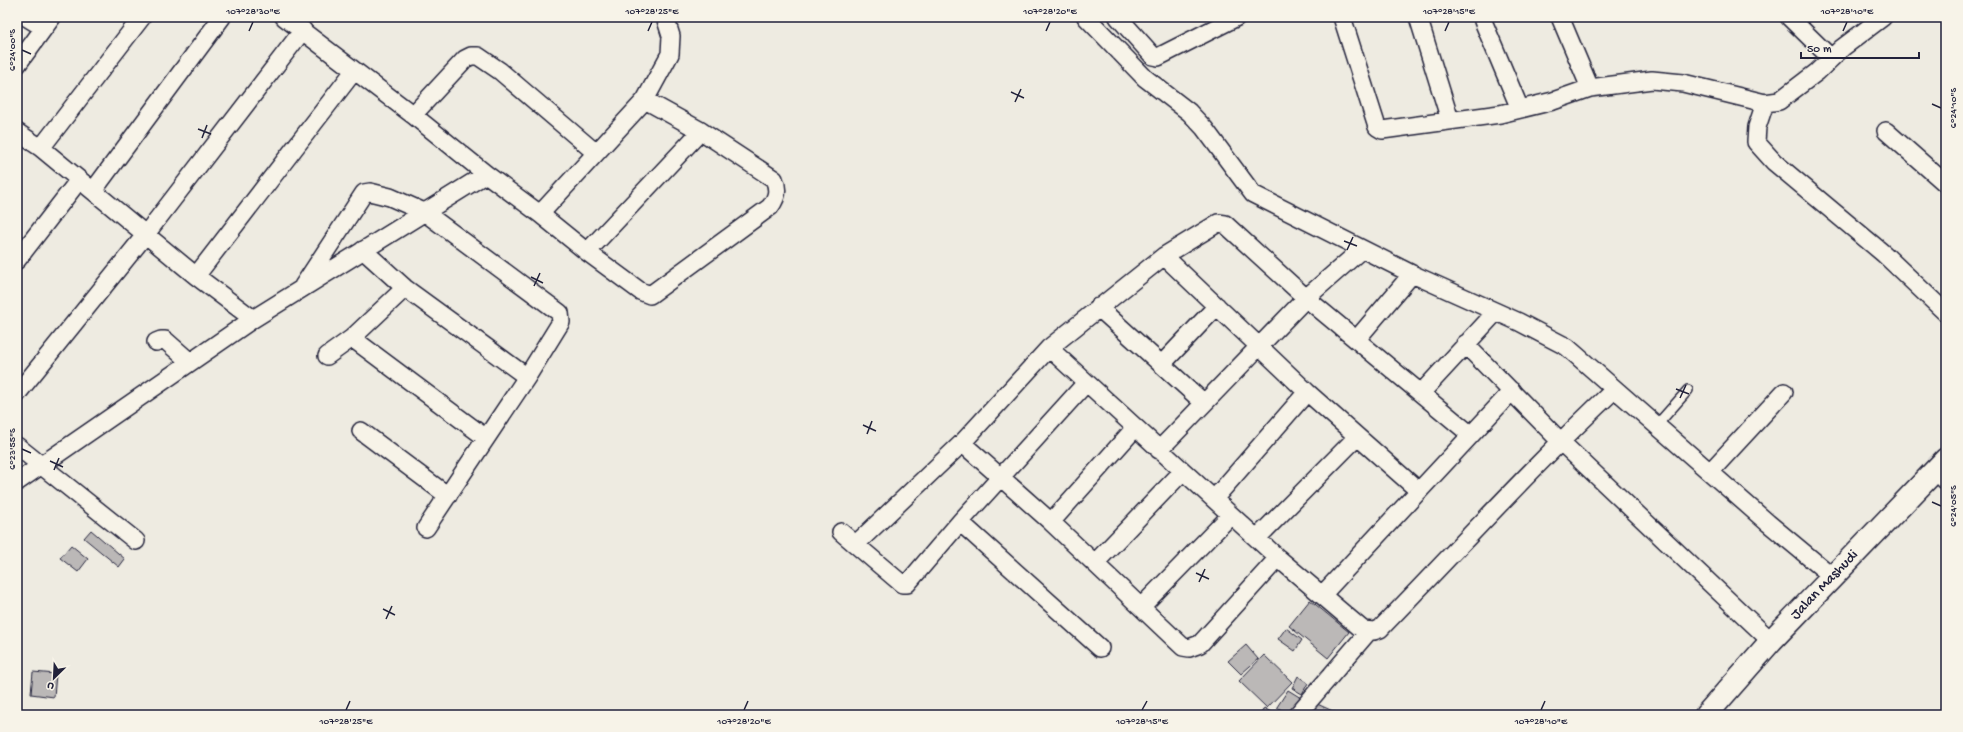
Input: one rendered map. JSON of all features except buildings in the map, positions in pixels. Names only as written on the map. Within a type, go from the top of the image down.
[{"type":"street","points":[[17,65],[48,22],[26,17]]},
{"type":"street","points":[[41,148],[142,17]]},
{"type":"street","points":[[93,191],[222,17]]},
{"type":"street","points":[[284,17],[303,30],[587,252],[640,291],[650,295],[770,207],[775,201],[777,186],[774,179],[701,131],[645,100]]},
{"type":"street","points":[[540,214],[645,100],[670,54],[671,36],[665,17]]},
{"type":"street","points":[[1086,17],[1145,78],[1189,112],[1204,128],[1253,194],[1412,274],[1567,346],[1656,426],[1833,577]]},
{"type":"street","points":[[1099,30],[1114,17]]},
{"type":"street","points":[[1118,17],[1154,56],[1158,57],[1237,17]]},
{"type":"street","points":[[1342,17],[1379,129],[1469,119],[1554,101],[1590,88],[1652,80],[1683,83],[1764,107],[1779,101],[1883,17]]},
{"type":"street","points":[[1418,17],[1450,120]]},
{"type":"street","points":[[1485,17],[1483,21],[1520,109]]},
{"type":"street","points":[[1560,17],[1590,88]]},
{"type":"street","points":[[1789,17],[1832,58]]},
{"type":"street","points":[[17,394],[146,234],[303,30]]},
{"type":"street","points":[[413,116],[465,59],[471,56],[478,56],[500,71],[596,153]]},
{"type":"street","points":[[196,276],[354,71]]},
{"type":"street","points":[[1764,107],[1757,127],[1756,142],[1774,162],[1884,254],[1946,313]]},
{"type":"street","points":[[587,252],[701,131]]},
{"type":"street","points":[[1886,131],[1946,184]]},
{"type":"street","points":[[17,132],[41,148],[196,276],[253,319]]},
{"type":"street","points":[[17,482],[253,319],[486,174]]},
{"type":"street","points":[[17,260],[79,180]]},
{"type":"street","points":[[300,291],[364,192],[370,192],[390,198],[424,212],[560,313],[561,322],[527,377],[426,528]]},
{"type":"street","points":[[856,544],[962,443],[1049,348],[1098,307],[1164,256],[1218,222],[1222,223],[1306,298],[1422,392],[1471,435]]},
{"type":"street","points":[[1159,450],[1306,298],[1362,249]]},
{"type":"street","points":[[363,250],[406,288],[527,377]]},
{"type":"street","points":[[1164,256],[1308,392],[1419,491]]},
{"type":"street","points":[[1357,339],[1412,274]]},
{"type":"street","points":[[326,356],[352,338],[406,288]]},
{"type":"street","points":[[1162,364],[1217,306]]},
{"type":"street","points":[[1098,307],[1204,403]]},
{"type":"street","points":[[1422,392],[1496,312]]},
{"type":"street","points":[[352,338],[486,438]]},
{"type":"street","points":[[156,342],[165,340],[190,362]]},
{"type":"street","points":[[1465,344],[1512,390],[1560,441],[1771,641]]},
{"type":"street","points":[[1049,348],[1278,558],[1363,630],[1369,631],[1380,629],[1471,536],[1560,441],[1615,390]]},
{"type":"street","points":[[841,532],[902,584],[907,584],[960,522],[1001,479],[1086,383]]},
{"type":"street","points":[[1322,594],[1512,390]]},
{"type":"street","points":[[1214,499],[1308,392]]},
{"type":"street","points":[[1710,472],[1784,392]]},
{"type":"street","points":[[1051,522],[1135,428]]},
{"type":"street","points":[[361,431],[448,496]]},
{"type":"street","points":[[1257,538],[1357,437]]},
{"type":"street","points":[[962,443],[1051,522],[1142,606],[1183,647],[1193,647],[1200,644],[1278,558]]},
{"type":"street","points":[[17,446],[136,541]]},
{"type":"street","name":"Jalan Mashudi","points":[[1706,715],[1771,641],[1833,577],[1942,470]]},
{"type":"street","points":[[1095,563],[1183,471]]},
{"type":"street","points":[[1142,606],[1231,514]]},
{"type":"street","points":[[960,522],[1100,648]]},
{"type":"street","points":[[1297,715],[1369,631]]},
{"type":"lane","points":[[1656,426],[1688,390]]}]
